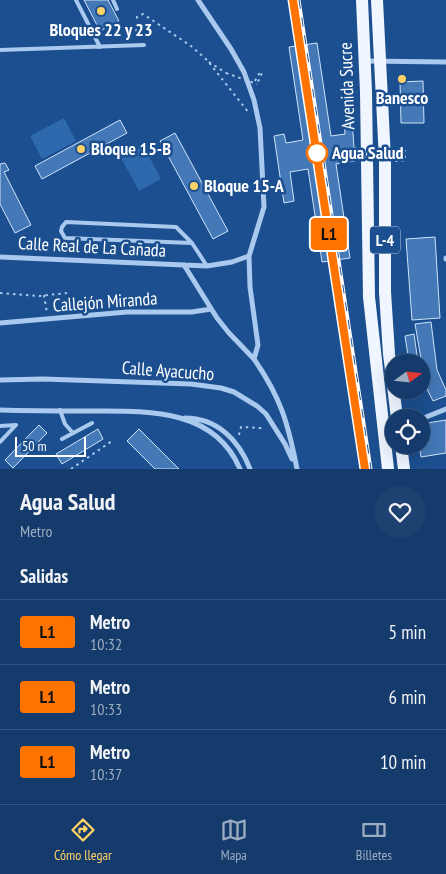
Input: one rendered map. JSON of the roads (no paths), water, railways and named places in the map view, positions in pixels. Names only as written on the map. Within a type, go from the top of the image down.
[{"type":"main road","name":"Avenida Sucre","points":[[362,0],[370,296],[388,469]]},
{"type":"main road","name":"Avenida Sucre","points":[[377,0],[385,160],[385,292],[389,354],[397,409]]},
{"type":"main road","points":[[402,454],[404,469]]},
{"type":"street","points":[[198,0],[244,72],[258,113],[264,207],[249,256],[250,287],[258,345],[254,359]]},
{"type":"street","points":[[364,61],[446,62]]},
{"type":"street","name":"Calle Real de La Cañada","points":[[0,257],[207,266],[232,262],[249,256]]},
{"type":"street","name":"Calle Real de La Cañada","points":[[184,265],[211,309],[229,333],[264,372],[284,413],[296,468]]},
{"type":"street","name":"Callejón Miranda","points":[[0,323],[136,312],[192,312],[211,309]]},
{"type":"street","name":"Calle Ayacucho","points":[[0,380],[43,379],[192,384],[221,388],[234,392],[266,414],[285,444],[296,468]]},
{"type":"street","points":[[430,415],[446,408]]},
{"type":"street","points":[[0,410],[131,410],[158,412],[182,418],[200,426],[227,448],[240,469]]},
{"type":"street","points":[[182,418],[204,420],[227,432],[242,452],[250,469]]},
{"type":"lane","points":[[76,0],[100,47]]},
{"type":"lane","points":[[113,0],[117,9]]},
{"type":"lane","points":[[0,50],[144,45]]},
{"type":"lane","points":[[192,243],[65,238],[61,231],[62,226],[66,222],[176,227],[192,243],[207,266]]},
{"type":"lane","points":[[60,410],[65,424],[73,433]]},
{"type":"lane","points":[[62,439],[92,423]]},
{"type":"lane","points":[[0,426],[16,425],[0,442]]},
{"type":"railway","points":[[298,0],[370,469]]},
{"type":"metro line","name":"L1","points":[[293,0],[365,469]]},
{"type":"place","name":"Bloques 22 y 23","points":[[101,11]]},
{"type":"place","name":"Banesco","points":[[402,79]]},
{"type":"place","name":"Bloque 15-B","points":[[81,149]]},
{"type":"place","name":"Agua Salud","points":[[317,153]]},
{"type":"place","name":"Bloque 15-A","points":[[194,186]]}]
